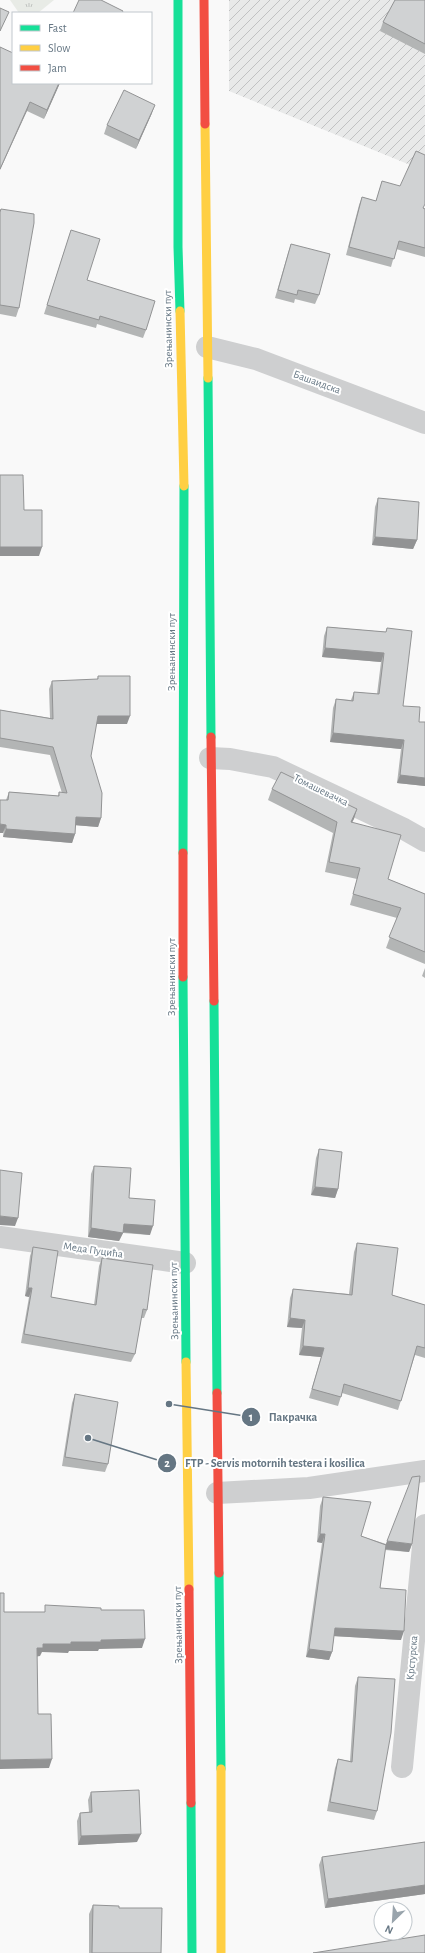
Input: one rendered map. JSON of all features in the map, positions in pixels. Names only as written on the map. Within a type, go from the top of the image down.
[{"type":"main road","name":"Зрењанински пут","points":[[178,0],[178,247],[184,466],[183,750],[185,1263],[192,1770],[192,1953]]},
{"type":"main road","points":[[204,0],[221,1953]]},
{"type":"street","name":"Башаидска","points":[[208,347],[256,359],[425,423]]},
{"type":"street","name":"Томашевачка","points":[[210,758],[230,758],[273,768],[404,829],[425,842]]},
{"type":"street","name":"Меда Пуцића","points":[[0,1237],[185,1263]]},
{"type":"street","points":[[217,1493],[309,1488],[425,1471]]},
{"type":"street","name":"Крстурска","points":[[402,1767],[425,1524]]},
{"type":"shaded area","points":[[229,0],[425,0],[425,171],[229,91]]},
{"type":"green space","points":[[10,0],[54,0],[39,12],[18,12]]},
{"type":"building","points":[[79,0],[101,0],[123,11],[122,12],[73,12]]},
{"type":"building","points":[[395,0],[425,0],[425,44],[383,22]]},
{"type":"building","points":[[0,8],[9,12],[0,31]]},
{"type":"building","points":[[0,47],[12,53],[12,84],[59,84],[47,110],[30,102],[0,169]]},
{"type":"building","points":[[124,90],[155,105],[139,140],[107,125]]},
{"type":"building","points":[[416,151],[425,155],[425,204],[423,208],[425,209],[425,248],[399,241],[394,259],[349,247],[362,197],[376,201],[382,181],[400,186]]},
{"type":"building","points":[[1,209],[34,214],[34,223],[19,308],[0,305]]},
{"type":"building","points":[[71,230],[100,239],[87,280],[155,301],[146,330],[100,316],[99,320],[47,305]]},
{"type":"building","points":[[291,244],[330,254],[319,295],[298,290],[297,295],[278,290]]},
{"type":"building","points":[[0,475],[23,475],[24,510],[42,510],[42,547],[0,547]]},
{"type":"building","points":[[378,498],[419,502],[417,540],[375,537]]},
{"type":"building","points":[[327,627],[386,632],[387,628],[412,631],[403,706],[420,707],[419,722],[425,722],[425,778],[400,775],[404,740],[333,733],[336,699],[353,701],[354,692],[379,694],[384,653],[325,648]]},
{"type":"building","points":[[98,676],[130,676],[130,716],[98,716],[91,756],[102,793],[101,818],[76,817],[75,834],[6,829],[6,825],[0,824],[0,800],[8,800],[9,792],[59,796],[59,792],[67,793],[53,747],[0,738],[0,710],[53,719],[52,681],[98,679]]},
{"type":"building","points":[[281,772],[357,809],[351,822],[401,835],[388,879],[425,894],[425,952],[389,937],[401,908],[353,894],[360,868],[329,862],[337,822],[272,789]]},
{"type":"building","points":[[319,1149],[342,1152],[338,1189],[315,1187]]},
{"type":"building","points":[[94,1166],[131,1168],[129,1198],[155,1200],[153,1226],[124,1224],[123,1233],[91,1228]]},
{"type":"building","points":[[0,1170],[22,1173],[18,1218],[0,1216]]},
{"type":"building","points":[[357,1243],[398,1248],[392,1295],[425,1305],[425,1348],[417,1346],[401,1401],[344,1384],[341,1397],[312,1389],[324,1348],[303,1346],[305,1320],[290,1318],[293,1289],[352,1295]]},
{"type":"building","points":[[33,1247],[58,1251],[51,1297],[96,1305],[102,1258],[153,1265],[147,1310],[143,1309],[135,1354],[24,1334],[32,1288],[28,1288]]},
{"type":"building","points":[[75,1394],[118,1402],[108,1464],[65,1457]]},
{"type":"building","points":[[420,1476],[412,1544],[387,1541],[412,1477]]},
{"type":"building","points":[[323,1497],[371,1502],[361,1536],[386,1545],[380,1588],[406,1590],[404,1631],[335,1628],[332,1652],[309,1649],[325,1534],[320,1534]]},
{"type":"building","points":[[0,1593],[4,1593],[4,1612],[45,1612],[45,1605],[101,1608],[101,1610],[144,1610],[145,1639],[101,1640],[101,1642],[71,1642],[71,1644],[43,1644],[43,1648],[37,1648],[38,1714],[51,1714],[52,1759],[0,1760]]},
{"type":"building","points":[[358,1677],[395,1679],[391,1733],[377,1811],[330,1802],[338,1759],[352,1762]]},
{"type":"building","points":[[139,1790],[141,1834],[81,1836],[80,1813],[92,1812],[91,1792]]},
{"type":"building","points":[[425,1842],[425,1885],[328,1899],[322,1857]]},
{"type":"building","points":[[93,1905],[119,1906],[119,1908],[162,1908],[161,1953],[92,1953]]},
{"type":"building","points":[[425,1935],[425,1953],[313,1953],[388,1941],[413,1941],[413,1937]]},
{"type":"traffic: fast","points":[[178,0],[178,247],[180,311]]},
{"type":"traffic: fast","points":[[208,378],[211,737]]},
{"type":"traffic: fast","points":[[183,853],[184,486]]},
{"type":"traffic: fast","points":[[183,977],[186,1362]]},
{"type":"traffic: fast","points":[[214,1001],[217,1393]]},
{"type":"traffic: fast","points":[[219,1573],[221,1769]]},
{"type":"traffic: fast","points":[[191,1803],[192,1953]]},
{"type":"traffic: slow","points":[[205,124],[208,378]]},
{"type":"traffic: slow","points":[[180,311],[184,486]]},
{"type":"traffic: slow","points":[[186,1362],[189,1589]]},
{"type":"traffic: slow","points":[[221,1769],[221,1953]]},
{"type":"traffic: jam","points":[[204,0],[205,124]]},
{"type":"traffic: jam","points":[[211,737],[214,1001]]},
{"type":"traffic: jam","points":[[183,853],[183,977]]},
{"type":"traffic: jam","points":[[217,1393],[219,1573]]},
{"type":"traffic: jam","points":[[189,1589],[191,1803]]},
{"type":"place","name":"Пакрачка","points":[[169,1404]]},
{"type":"place","name":"FTP - Servis motornih testera i kosilica","points":[[88,1438]]}]
